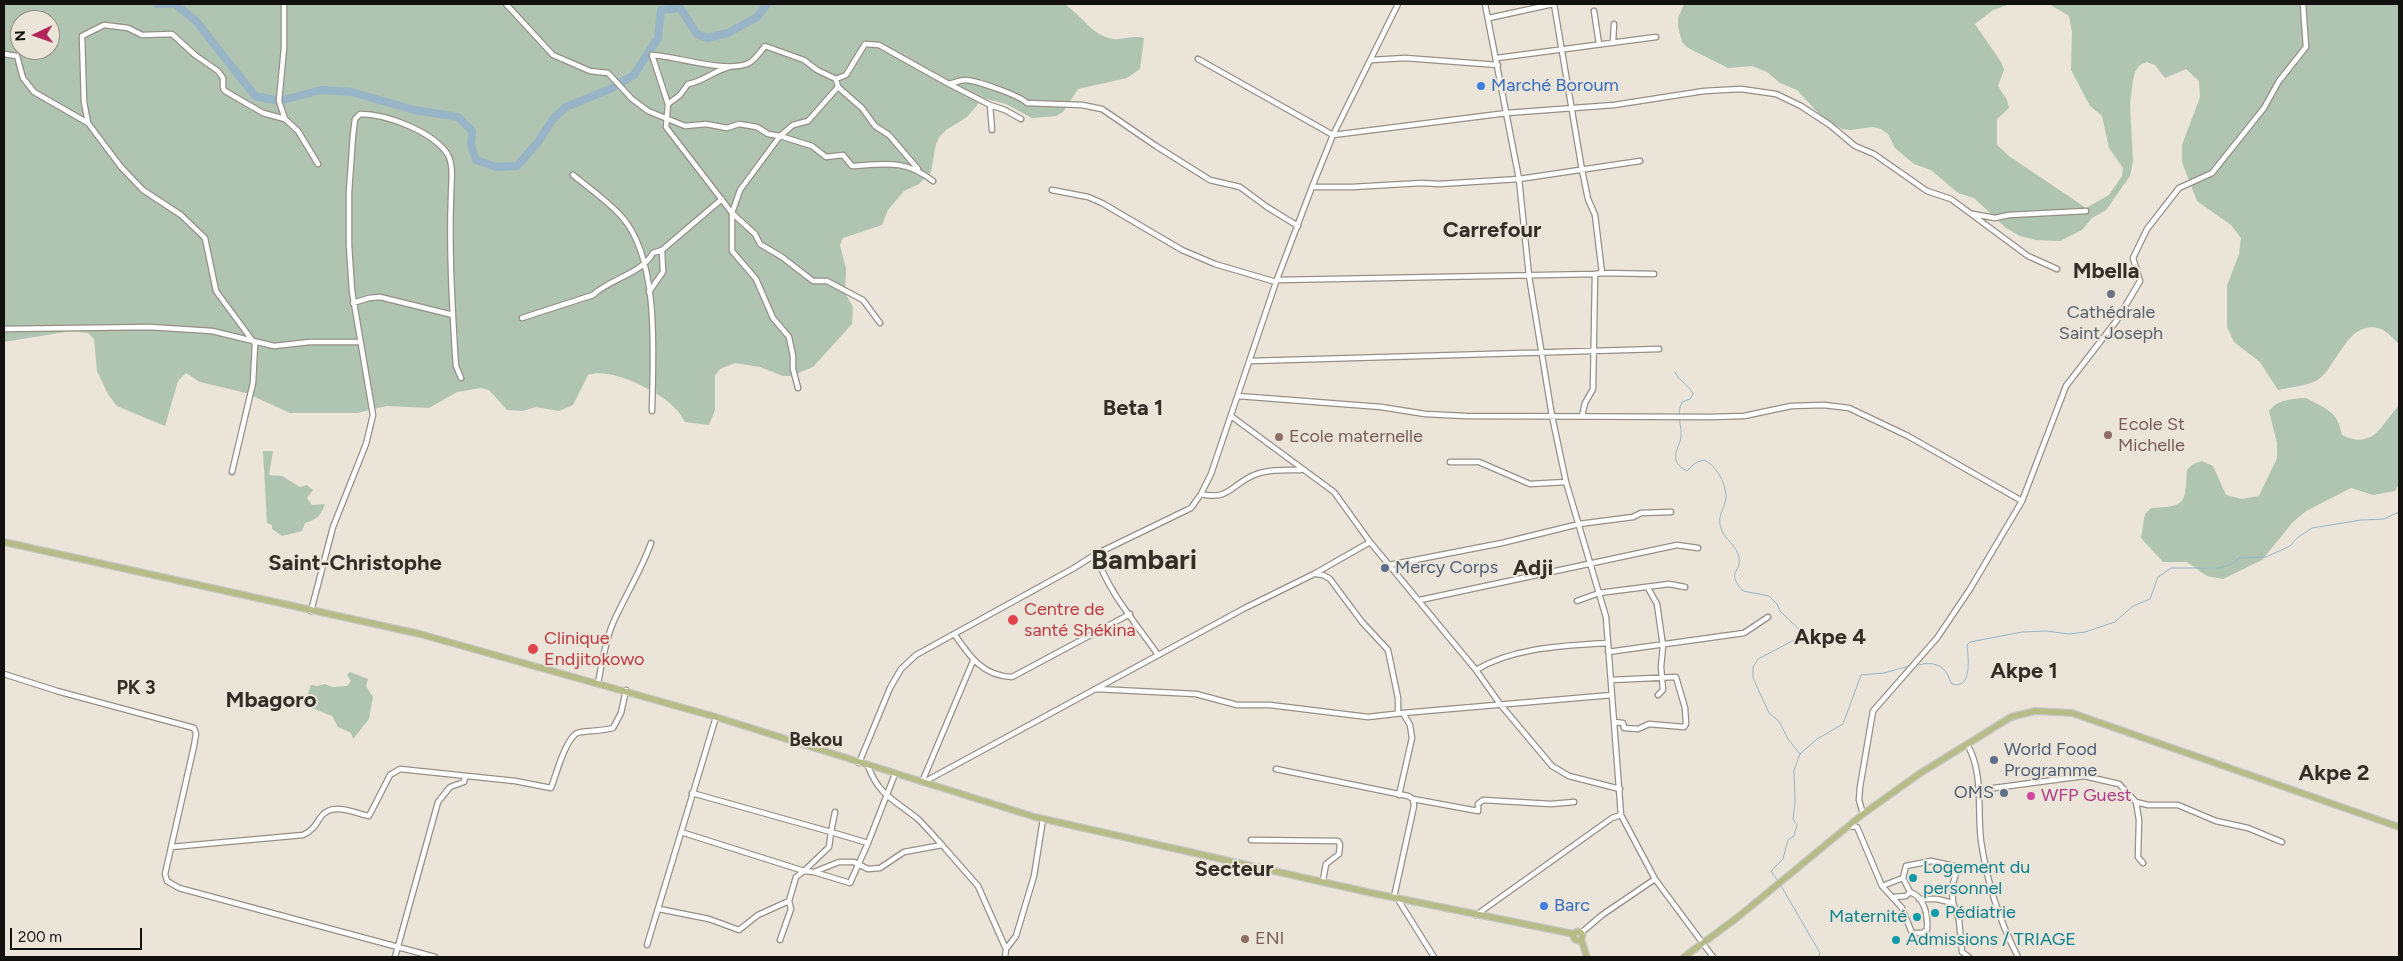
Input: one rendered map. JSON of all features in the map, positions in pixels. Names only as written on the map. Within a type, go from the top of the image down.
[{"type":"main road","points":[[4,542],[420,634],[626,690],[1043,819],[1323,880],[1396,898],[1579,935],[1587,954],[1591,957]]},
{"type":"main road","points":[[1684,957],[1788,877],[1863,814],[1919,774],[2011,716],[2035,711],[2072,714],[2399,828]]},
{"type":"street","points":[[284,4],[284,48],[278,101],[285,119],[298,131],[318,164]]},
{"type":"street","points":[[506,4],[553,55],[590,71],[608,73],[632,99],[648,111],[685,126],[706,124],[727,128],[739,124],[757,127],[768,134],[812,146],[826,157],[843,155],[852,166],[897,163],[918,169]]},
{"type":"street","points":[[859,763],[890,688],[901,669],[916,655],[955,635],[1096,554],[1191,508],[1202,494],[1211,474],[1251,361],[1258,333],[1312,187],[1333,135],[1398,4]]},
{"type":"street","points":[[1485,4],[1497,58],[1518,179],[1529,276],[1552,416],[1566,482],[1588,563],[1606,617],[1622,815],[1655,879],[1713,957]]},
{"type":"street","points":[[1489,18],[1553,4],[1582,170],[1588,199],[1595,215],[1602,273]]},
{"type":"street","points":[[1863,814],[1859,800],[1860,787],[1873,711],[1937,638],[1970,590],[2022,501],[2066,386],[2117,320],[2140,281],[2133,258],[2147,229],[2179,188],[2212,173],[2264,108],[2279,81],[2306,47],[2303,4]]},
{"type":"street","points":[[1594,11],[1592,20],[1599,44]]},
{"type":"street","points":[[1613,42],[1614,24]]},
{"type":"street","points":[[88,122],[84,102],[82,36],[104,25],[128,28],[142,35],[172,34],[195,55],[218,71],[223,78],[225,92],[263,113],[285,119]]},
{"type":"street","points":[[1497,58],[1656,37]]},
{"type":"street","points":[[668,104],[688,84],[701,82],[715,71],[750,62],[765,46],[804,60],[817,70],[836,79],[846,75],[865,44],[879,45],[949,84],[1021,119]]},
{"type":"street","points":[[4,54],[17,56],[23,78],[34,92],[88,122],[122,167],[143,190],[181,215],[205,238],[216,291],[255,344],[253,383],[232,472]]},
{"type":"street","points":[[732,66],[684,62],[671,56],[652,55],[668,104],[666,127],[732,213],[755,234],[760,244],[782,257],[813,282],[827,281],[863,300],[880,322]]},
{"type":"street","points":[[1371,60],[1405,58],[1498,65]]},
{"type":"street","points":[[1198,59],[1333,135],[1507,113],[1614,105],[1723,90],[1741,89],[1776,94],[1801,106],[1855,146],[1874,154],[1928,191],[1951,199],[2028,256],[2057,269]]},
{"type":"street","points":[[836,79],[838,87],[862,108],[875,126],[889,135],[918,169],[933,181]]},
{"type":"street","points":[[949,84],[966,80],[1005,90],[1022,97],[1027,103],[1082,105],[1102,109],[1210,180],[1240,187],[1266,207],[1298,226]]},
{"type":"street","points":[[798,388],[793,369],[794,356],[789,337],[773,318],[756,279],[732,251],[732,213],[740,190],[780,136],[793,125],[808,121],[838,87]]},
{"type":"street","points":[[990,105],[992,130]]},
{"type":"street","points":[[311,611],[333,527],[366,444],[373,415],[371,394],[353,303],[348,207],[355,119],[360,114],[371,114],[403,123],[437,142],[449,156],[452,180],[449,245],[456,366],[461,378]]},
{"type":"street","points":[[1312,187],[1439,184],[1518,179],[1640,161]]},
{"type":"street","points":[[573,174],[622,217],[641,248],[646,265],[649,292],[653,361],[652,410]]},
{"type":"street","points":[[1052,190],[1088,197],[1102,203],[1190,253],[1215,264],[1277,281],[1602,273],[1654,274]]},
{"type":"street","points":[[522,318],[593,295],[601,287],[646,265],[653,253],[662,250],[722,199]]},
{"type":"street","points":[[1972,214],[1995,218],[2086,211]]},
{"type":"street","points":[[649,292],[663,272],[662,250]]},
{"type":"street","points":[[1582,416],[1593,388],[1594,349],[1592,330],[1595,274]]},
{"type":"street","points":[[353,303],[380,297],[453,315]]},
{"type":"street","points":[[4,329],[149,327],[212,331],[255,344],[281,347],[310,342],[360,342]]},
{"type":"street","points":[[1251,361],[1543,353],[1594,349],[1659,349]]},
{"type":"street","points":[[1238,396],[1381,407],[1425,414],[1744,416],[1791,406],[1824,405],[1849,408],[1908,436],[2022,501]]},
{"type":"street","points":[[1231,416],[1334,492],[1370,542],[1420,600],[1545,760],[1559,772],[1620,789]]},
{"type":"street","points":[[1450,462],[1479,462],[1530,484],[1566,482]]},
{"type":"street","points":[[1202,494],[1225,495],[1255,474],[1268,471],[1302,470]]},
{"type":"street","points":[[1389,565],[1502,543],[1578,524],[1633,517],[1642,513],[1671,512]]},
{"type":"street","points":[[923,782],[1245,608],[1314,574],[1370,542]]},
{"type":"street","points":[[598,683],[603,656],[614,622],[645,560],[651,543]]},
{"type":"street","points":[[1420,600],[1677,545],[1698,548]]},
{"type":"street","points":[[1096,554],[1101,572],[1158,655]]},
{"type":"street","points":[[1314,574],[1323,575],[1330,579],[1362,622],[1388,650],[1401,713],[1410,725],[1412,738],[1399,795]]},
{"type":"street","points":[[1577,601],[1599,593],[1669,584],[1685,587]]},
{"type":"street","points":[[1648,588],[1657,604],[1663,646],[1662,678],[1664,690],[1658,696]]},
{"type":"street","points":[[955,635],[973,661],[990,673],[1012,677],[1130,614]]},
{"type":"street","points":[[1608,652],[1663,646],[1702,637],[1744,633],[1768,617]]},
{"type":"street","points":[[1476,670],[1492,660],[1507,656],[1571,646],[1607,643]]},
{"type":"street","points":[[923,782],[973,661]]},
{"type":"street","points":[[4,674],[57,691],[194,728],[196,734],[194,746],[165,874],[167,881],[179,888],[435,957]]},
{"type":"street","points":[[1611,680],[1676,677],[1686,708],[1686,726],[1649,724],[1632,729],[1624,728],[1623,723],[1614,722]]},
{"type":"street","points":[[1096,689],[1196,694],[1237,705],[1270,705],[1368,717],[1612,695]]},
{"type":"street","points":[[171,846],[303,835],[316,826],[322,815],[335,808],[369,816],[390,775],[400,769],[515,781],[551,788],[565,751],[573,738],[577,734],[613,728],[621,713],[626,690]]},
{"type":"street","points":[[647,945],[716,717]]},
{"type":"street","points":[[1967,744],[1974,756],[1979,790],[1981,840],[1989,885],[1996,909],[2018,957]]},
{"type":"street","points":[[868,766],[874,780],[886,796],[918,820],[978,886],[1006,949]]},
{"type":"street","points":[[1276,769],[1478,811],[1478,804],[1483,800],[1551,804],[1574,802]]},
{"type":"street","points":[[681,832],[804,871],[814,872],[850,883],[895,774]]},
{"type":"street","points":[[1979,790],[2084,776],[2119,784],[2136,802],[2148,805],[2178,805],[2216,821],[2248,828],[2282,842]]},
{"type":"street","points":[[395,957],[438,802],[450,787],[464,782],[465,777]]},
{"type":"street","points":[[692,793],[868,843]]},
{"type":"street","points":[[1414,799],[1396,898],[1434,957]]},
{"type":"street","points":[[2136,802],[2139,820],[2138,857],[2143,864]]},
{"type":"street","points":[[780,940],[791,909],[789,900],[793,882],[829,847],[835,812]]},
{"type":"street","points":[[1476,915],[1612,818],[1622,815]]},
{"type":"street","points":[[1005,957],[1006,949],[1016,936],[1034,876],[1043,819]]},
{"type":"street","points":[[1849,826],[1857,827],[1882,886],[1902,908],[1912,933],[1927,930],[1926,911],[1919,899],[1910,892],[1903,878],[1906,866],[1931,861],[1954,866],[1956,873],[1952,887],[1953,902],[1959,920],[1962,952],[1969,957]]},
{"type":"street","points":[[1252,840],[1338,841],[1340,844],[1339,854],[1326,864],[1323,880]]},
{"type":"street","points":[[814,872],[839,862],[854,862],[868,869],[880,868],[904,852],[942,845]]},
{"type":"street","points":[[1882,886],[1903,878]]},
{"type":"street","points":[[1579,935],[1602,915],[1655,879]]},
{"type":"street","points":[[1894,897],[1906,896],[1910,892]]},
{"type":"street","points":[[1919,899],[1937,899],[1953,902]]},
{"type":"street","points":[[659,909],[709,920],[739,930],[758,915],[789,900]]},
{"type":"green space","points":[[4,4],[1064,4],[1099,34],[1106,37],[1113,39],[1144,38],[1140,69],[1127,78],[1078,89],[1063,112],[1056,116],[1032,118],[1006,104],[983,98],[967,117],[946,130],[936,144],[931,172],[919,184],[904,191],[888,210],[882,225],[843,238],[840,245],[846,269],[845,293],[853,307],[852,324],[813,367],[791,376],[783,376],[760,367],[735,363],[720,369],[715,376],[715,410],[709,425],[685,422],[679,412],[659,395],[635,382],[609,374],[597,373],[588,375],[573,405],[559,411],[536,407],[522,411],[507,410],[489,390],[481,388],[457,392],[429,408],[387,406],[357,413],[290,413],[246,393],[200,382],[186,373],[178,381],[165,426],[117,406],[108,394],[97,371],[94,339],[88,333],[71,331],[4,342]]},
{"type":"green space","points":[[1684,4],[2010,4],[1993,10],[1975,24],[2001,62],[2004,70],[1998,86],[2007,100],[2009,108],[1997,119],[1997,145],[2009,156],[2086,208],[2109,195],[2122,176],[2123,168],[2109,148],[2102,116],[2090,106],[2071,70],[2072,32],[2069,16],[2049,4],[2399,4],[2399,344],[2381,329],[2370,327],[2360,330],[2352,336],[2319,379],[2305,385],[2278,390],[2260,362],[2234,342],[2227,327],[2227,286],[2239,254],[2241,238],[2231,225],[2197,201],[2182,162],[2182,145],[2200,97],[2199,81],[2186,69],[2165,78],[2155,65],[2147,62],[2140,65],[2135,72],[2130,104],[2133,161],[2130,176],[2106,210],[2092,218],[2082,230],[2060,241],[2036,240],[2020,236],[2006,228],[1974,198],[1958,193],[1931,170],[1914,164],[1895,148],[1888,134],[1881,129],[1873,127],[1850,130],[1842,129],[1821,116],[1797,90],[1780,83],[1767,72],[1752,66],[1728,68],[1688,48],[1682,42],[1678,27],[1678,18]]},
{"type":"green space","points":[[2306,398],[2334,415],[2342,435],[2362,440],[2376,433],[2399,406],[2399,484],[2395,491],[2373,495],[2351,488],[2306,511],[2293,522],[2262,560],[2223,579],[2207,576],[2187,562],[2163,562],[2141,538],[2145,514],[2151,508],[2171,506],[2181,501],[2184,497],[2187,470],[2193,464],[2202,461],[2213,466],[2226,495],[2242,499],[2259,496],[2277,458],[2277,443],[2269,411],[2281,402]]},
{"type":"green space","points":[[263,451],[273,451],[269,475],[282,476],[300,487],[307,485],[313,490],[307,498],[312,505],[325,504],[318,516],[305,523],[302,531],[282,536],[272,529],[272,525],[267,523]]},
{"type":"green space","points":[[350,672],[368,679],[366,686],[373,697],[369,719],[353,739],[351,733],[338,727],[332,716],[304,705],[311,685],[347,686],[351,681],[347,675]]},
{"type":"waterway","points":[[157,4],[175,4],[196,21],[255,96],[279,101],[321,90],[352,92],[414,110],[458,117],[472,131],[471,145],[476,160],[496,167],[517,166],[538,142],[553,119],[566,107],[610,89],[634,75],[658,38],[661,10],[680,8],[697,34],[707,38],[728,33],[757,17],[767,4]]},
{"type":"waterway","points":[[1675,372],[1693,394],[1690,399],[1682,402],[1680,407],[1681,437],[1676,460],[1680,467],[1687,471],[1695,463],[1704,460],[1716,470],[1722,480],[1726,495],[1720,519],[1721,528],[1736,549],[1739,557],[1735,579],[1743,591],[1769,596],[1777,604],[1780,611],[1802,632],[1798,638],[1758,659],[1753,667],[1753,678],[1769,713],[1779,721],[1788,739],[1800,754],[1794,770],[1795,802],[1793,819],[1797,825],[1794,836],[1788,840],[1783,859],[1771,871],[1778,881]]},
{"type":"waterway","points":[[1919,665],[1937,665],[1946,672],[1952,684],[1959,684],[1963,682],[1968,671],[1967,645],[1970,642],[2022,632],[2046,631],[2069,634],[2085,632],[2115,622],[2133,606],[2150,599],[2158,577],[2171,568],[2219,568],[2232,564],[2239,558],[2266,557],[2290,546],[2297,538],[2312,528],[2361,520],[2384,519],[2399,512]]},
{"type":"waterway","points":[[1800,754],[1817,739],[1843,724],[1861,675],[1884,673],[1909,666]]},
{"type":"waterway","points":[[1780,884],[1820,953],[1819,957]]},
{"type":"place","name":"Marché Boroum","points":[[1481,86]]},
{"type":"place","name":"Cathédrale Saint Joseph","points":[[2111,294]]},
{"type":"place","name":"Ecole St Michelle","points":[[2108,435]]},
{"type":"place","name":"Ecole maternelle","points":[[1279,437]]},
{"type":"place","name":"Mercy Corps","points":[[1385,568]]},
{"type":"place","name":"Centre de santé Shékina","points":[[1013,620]]},
{"type":"place","name":"Clinique Endjitokowo","points":[[533,649]]},
{"type":"place","name":"World Food Programme","points":[[1994,760]]},
{"type":"place","name":"OMS","points":[[2004,793]]},
{"type":"place","name":"WFP Guest","points":[[2031,796]]},
{"type":"place","name":"Logement du personnel","points":[[1913,878]]},
{"type":"place","name":"Barc","points":[[1544,906]]},
{"type":"place","name":"Pédiatrie","points":[[1935,913]]},
{"type":"place","name":"Maternité","points":[[1917,917]]},
{"type":"place","name":"ENI","points":[[1245,939]]},
{"type":"place","name":"Admissions / TRIAGE","points":[[1896,940]]},
{"type":"district","name":"Carrefour","points":[[1492,231]]},
{"type":"district","name":"Mbella","points":[[2106,272]]},
{"type":"district","name":"Beta 1","points":[[1133,409]]},
{"type":"district","name":"Bambari","points":[[1144,561]]},
{"type":"district","name":"Saint-Christophe","points":[[355,564]]},
{"type":"district","name":"Adji","points":[[1533,569]]},
{"type":"district","name":"Akpe 4","points":[[1830,638]]},
{"type":"district","name":"Akpe 1","points":[[2024,672]]},
{"type":"district","name":"PK 3","points":[[136,688]]},
{"type":"district","name":"Mbagoro","points":[[271,701]]},
{"type":"district","name":"Bekou","points":[[816,740]]},
{"type":"district","name":"Akpe 2","points":[[2334,774]]},
{"type":"district","name":"Secteur","points":[[1234,870]]}]
